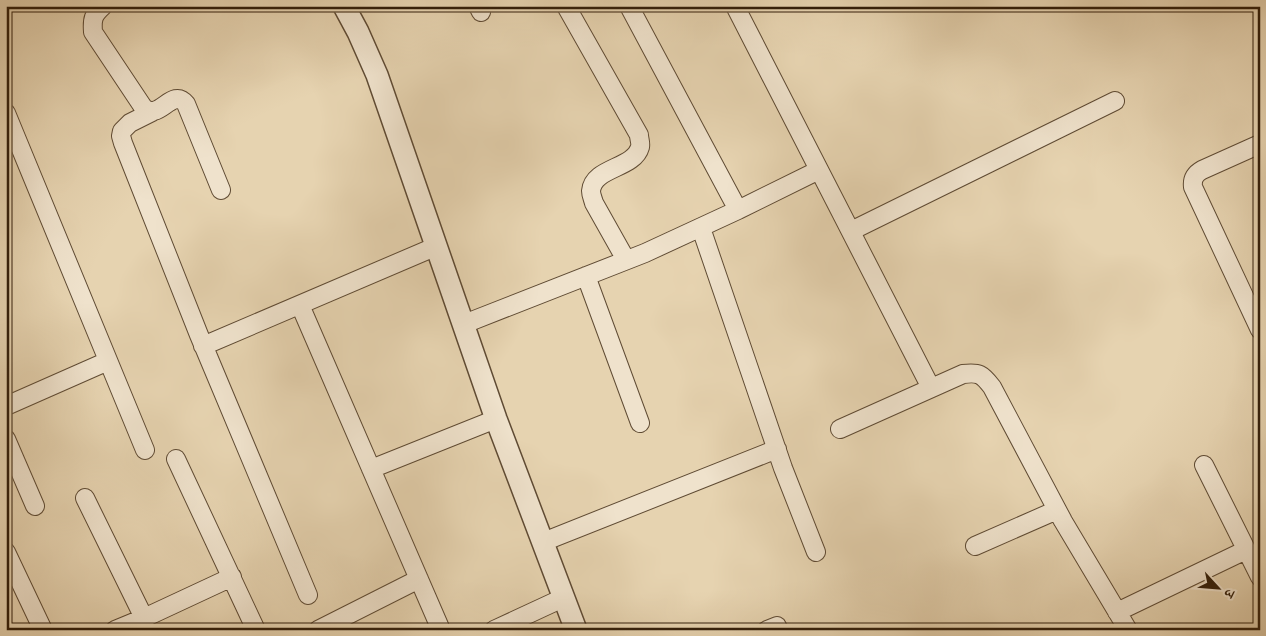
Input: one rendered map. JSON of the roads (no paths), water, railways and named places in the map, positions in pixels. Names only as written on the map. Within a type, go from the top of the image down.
[{"type":"street","points":[[103,6],[92,21],[93,32],[143,107],[147,111],[152,112]]},
{"type":"street","points":[[344,6],[378,75],[496,419],[576,630]]},
{"type":"street","points":[[566,6],[639,135],[640,146],[637,153],[630,160],[601,175],[594,182],[591,192],[594,203],[626,260]]},
{"type":"street","points":[[629,6],[738,210]]},
{"type":"street","points":[[735,6],[931,388]]},
{"type":"street","points":[[221,190],[186,104],[180,99],[174,100],[152,112],[122,131],[123,143],[203,346],[308,595]]},
{"type":"street","points":[[851,231],[1116,101]]},
{"type":"street","points":[[6,113],[145,450]]},
{"type":"street","points":[[1260,144],[1202,170],[1196,174],[1192,181],[1193,187],[1260,330]]},
{"type":"street","points":[[464,324],[645,253],[701,228],[819,170]]},
{"type":"street","points":[[701,228],[783,468],[816,552]]},
{"type":"street","points":[[203,346],[437,246]]},
{"type":"street","points":[[586,276],[640,423]]},
{"type":"street","points":[[300,305],[441,630]]},
{"type":"street","points":[[6,406],[108,361]]},
{"type":"street","points":[[840,429],[963,374],[973,373],[984,376],[992,387],[1057,510],[1128,630]]},
{"type":"street","points":[[371,469],[496,419]]},
{"type":"street","points":[[6,439],[34,506]]},
{"type":"street","points":[[543,542],[777,449]]},
{"type":"street","points":[[176,459],[256,630]]},
{"type":"street","points":[[1204,465],[1260,577]]},
{"type":"street","points":[[85,498],[144,618]]},
{"type":"street","points":[[975,546],[1057,510]]},
{"type":"street","points":[[1117,612],[1246,550]]},
{"type":"street","points":[[6,552],[43,630]]},
{"type":"street","points":[[115,630],[232,577]]},
{"type":"street","points":[[318,630],[419,579]]},
{"type":"street","points":[[494,630],[564,598]]}]
